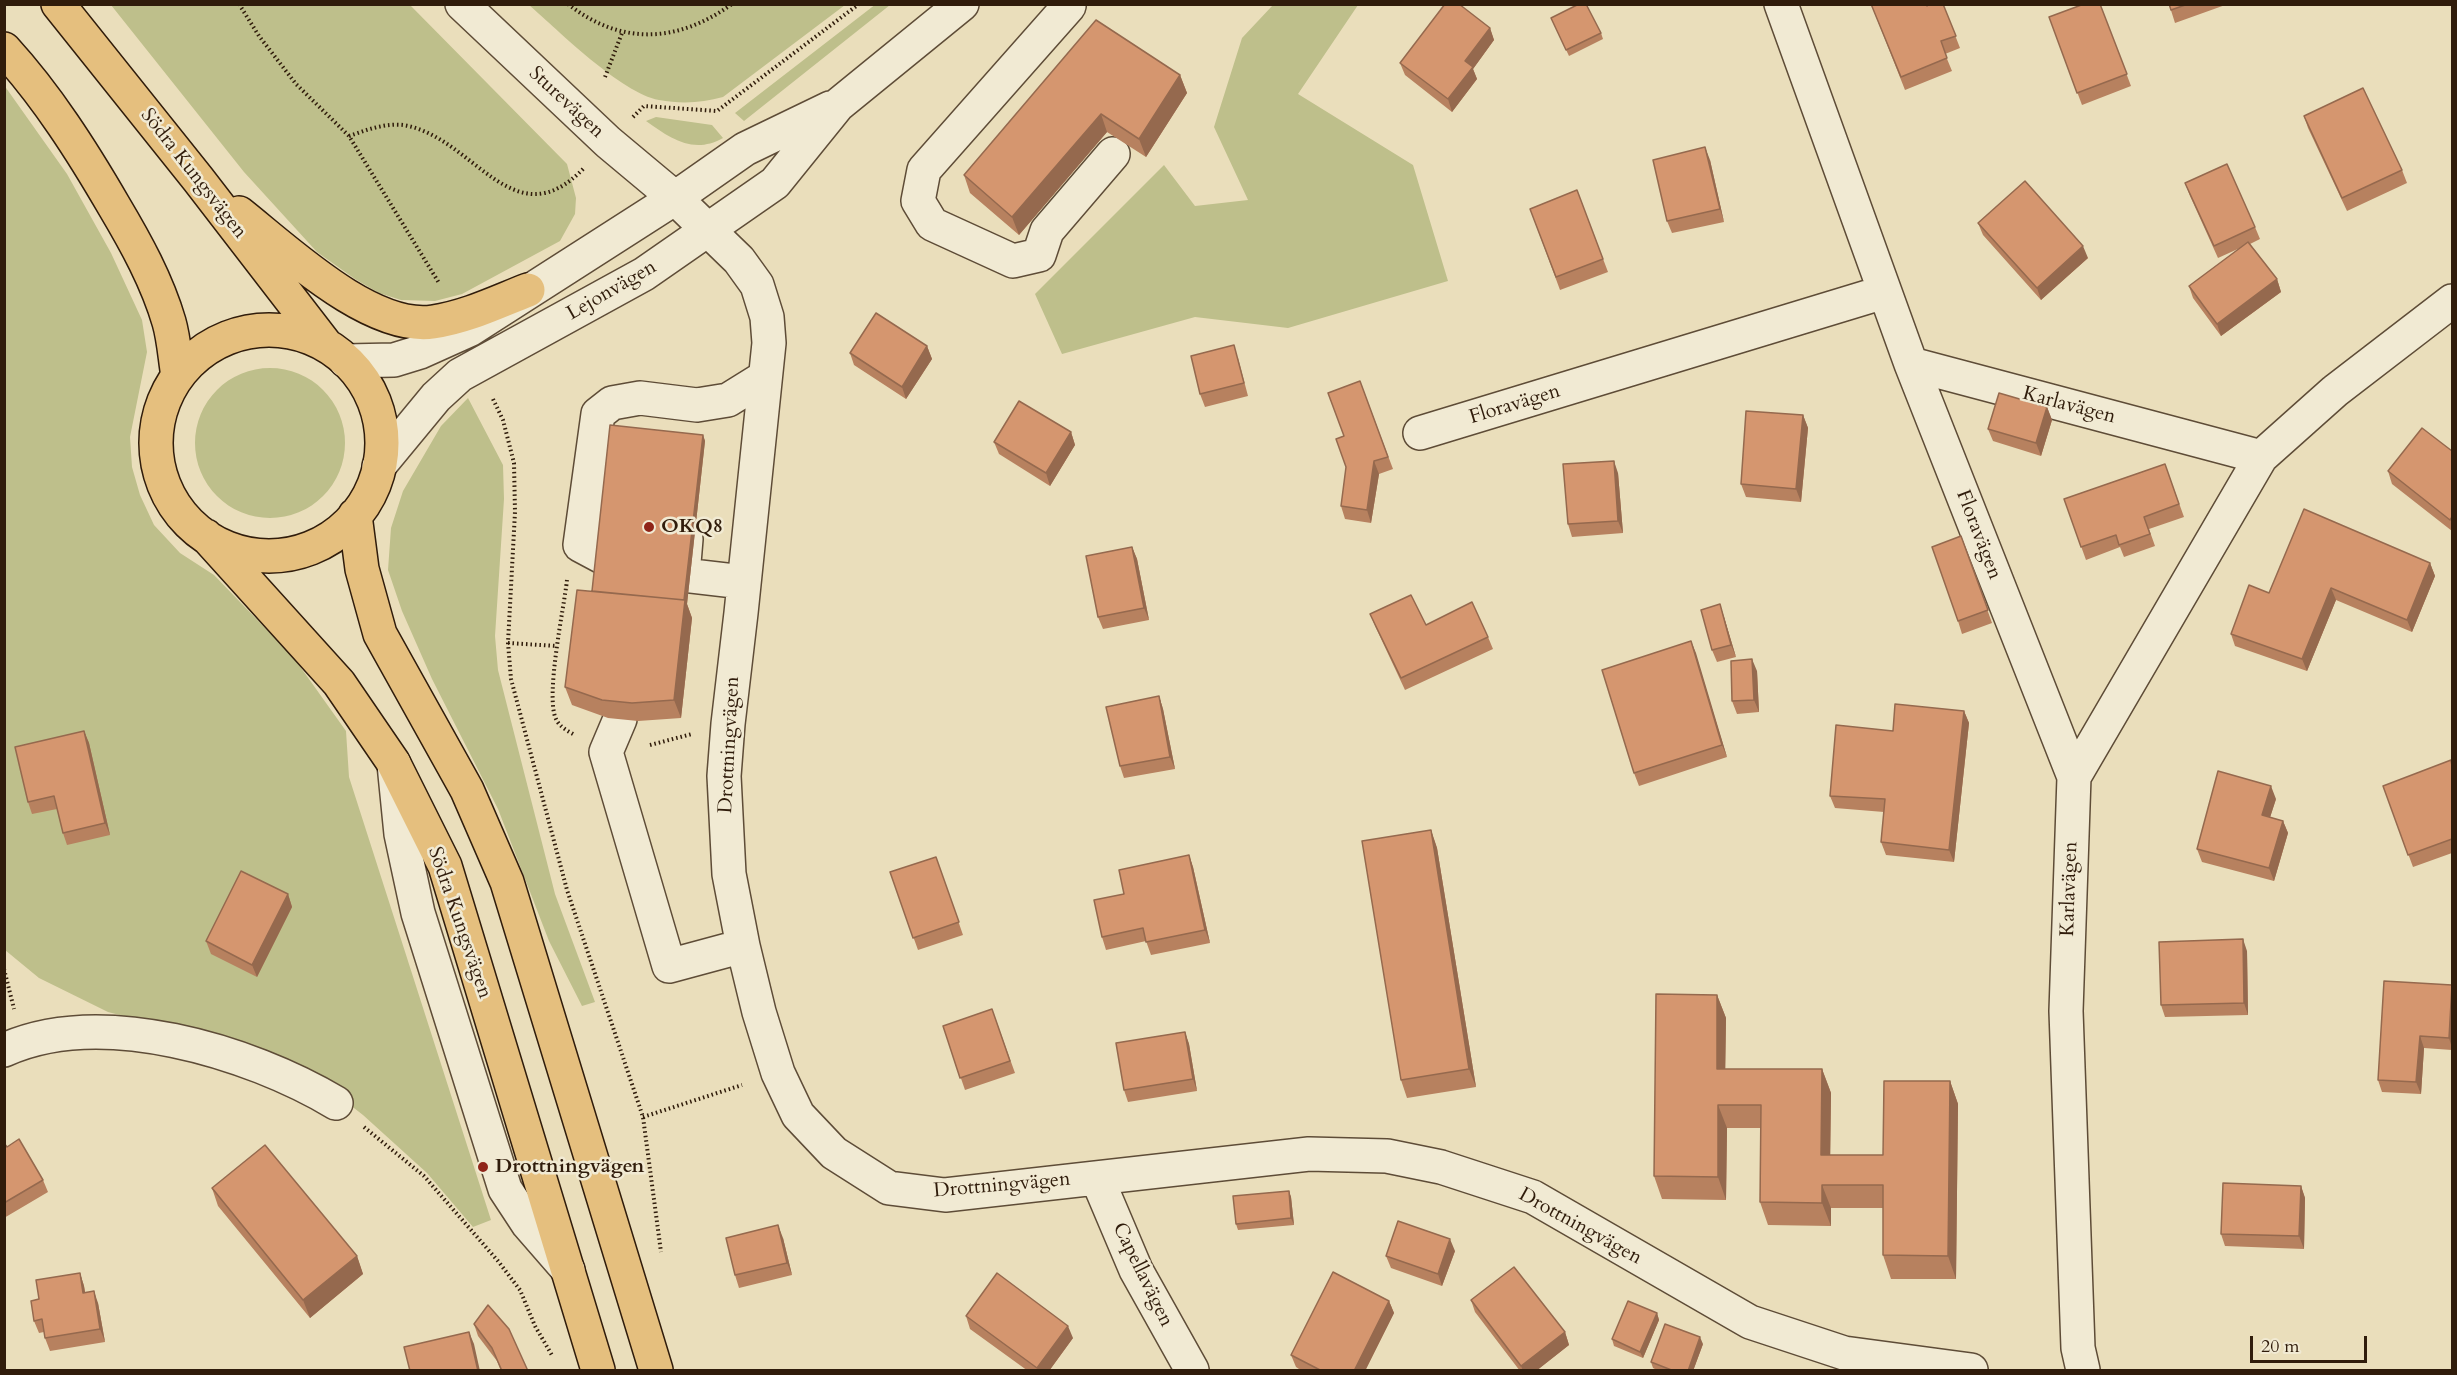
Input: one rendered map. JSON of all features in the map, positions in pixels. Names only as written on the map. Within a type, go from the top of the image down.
[{"type":"main road","name":"Södra Kungsvägen","points":[[58,4],[336,353],[366,387],[377,411],[381,439],[379,466],[370,492],[355,515],[326,540],[289,553],[270,555],[241,552],[206,536]]},
{"type":"main road","points":[[4,49],[22,68],[84,155],[131,235],[157,287],[170,324],[178,376]]},
{"type":"main road","points":[[198,179],[316,274],[374,312],[405,322],[431,322],[463,316],[528,290]]},
{"type":"main road","name":"Södra Kungsvägen","points":[[336,353],[299,334],[280,330],[241,333],[223,339],[206,349],[178,376],[168,393],[160,412],[156,441],[158,462],[171,499],[190,523],[206,536],[339,682],[393,762],[445,866],[598,1371]]},
{"type":"main road","points":[[355,515],[362,569],[380,634],[467,790],[507,882],[656,1371]]},
{"type":"street","name":"Sturevägen","points":[[462,4],[608,142],[675,198]]},
{"type":"street","name":"Lejonvägen","points":[[379,466],[436,397],[460,375],[644,274],[775,183],[838,105],[962,4]]},
{"type":"street","name":"Floravägen","points":[[1782,4],[1911,364],[2074,777]]},
{"type":"street","points":[[1070,5],[924,170],[918,201],[932,224],[1013,261],[1040,255],[1047,231],[1113,154]]},
{"type":"street","name":"Lejonvägen","points":[[336,353],[394,360],[420,352],[469,330],[528,290],[675,198],[745,149],[838,105]]},
{"type":"street","name":"Drottningvägen","points":[[675,198],[739,260],[757,285],[767,325],[769,343],[724,776],[729,874],[759,1012],[778,1073],[798,1115],[834,1152],[889,1188],[945,1195],[1309,1154],[1387,1156],[1441,1167],[1533,1197],[1750,1322],[1844,1353],[1971,1371]]},
{"type":"street","name":"Floravägen","points":[[1420,433],[1884,292]]},
{"type":"street","name":"Karlavägen","points":[[2083,1371],[2078,1336],[2066,1011],[2074,777],[2261,457],[2335,391],[2452,301]]},
{"type":"street","name":"Karlavägen","points":[[1911,364],[2261,457]]},
{"type":"street","points":[[743,582],[625,569],[580,545],[598,414],[612,403],[640,398],[697,405],[728,400],[765,377]]},
{"type":"street","points":[[694,439],[697,405]]},
{"type":"street","points":[[683,575],[689,507]]},
{"type":"street","points":[[620,719],[606,752],[669,966],[743,946]]},
{"type":"street","points":[[14,1045],[55,1034],[95,1030],[166,1039],[208,1048],[258,1065],[309,1087],[336,1103]]},
{"type":"street","name":"Capellavägen","points":[[1096,1178],[1136,1270],[1192,1371]]},
{"type":"path","points":[[239,4],[259,36],[296,84],[349,136],[442,289]]},
{"type":"path","points":[[568,4],[601,27],[622,33],[648,35],[680,31],[706,21],[732,4]]},
{"type":"path","points":[[644,106],[717,111],[859,4]]},
{"type":"path","points":[[605,77],[622,33]]},
{"type":"path","points":[[349,136],[377,127],[403,125],[431,135],[456,149],[505,187],[520,193],[544,194],[569,183]]},
{"type":"path","points":[[490,392],[502,420],[514,464],[515,512],[508,643],[511,679],[567,890],[643,1117],[662,1256]]},
{"type":"path","points":[[566,586],[557,646],[553,694],[555,718],[563,728],[606,752],[662,743]]},
{"type":"path","points":[[508,643],[557,646]]},
{"type":"path","points":[[643,1117],[778,1073]]},
{"type":"path","points":[[336,1103],[424,1176],[498,1261],[520,1290],[535,1326],[556,1362]]},
{"type":"green space","points":[[876,4],[890,5],[744,121],[735,113]]},
{"type":"green space","points":[[111,5],[410,5],[567,164],[576,198],[575,214],[560,241],[462,294],[435,301],[401,300],[379,293],[317,252],[244,172]]},
{"type":"green space","points":[[529,5],[845,5],[723,97],[699,102],[675,102],[644,95],[627,86],[591,60]]},
{"type":"green space","points":[[1273,5],[1358,5],[1298,94],[1413,165],[1448,281],[1288,328],[1195,317],[1062,354],[1035,294],[1164,165],[1195,206],[1248,200],[1214,127],[1242,38]]},
{"type":"green space","points":[[4,85],[67,174],[111,253],[142,320],[147,352],[130,437],[132,467],[140,495],[154,525],[180,553],[214,575],[294,658],[346,731],[349,777],[491,1220],[473,1227],[427,1173],[363,1115],[314,1077],[211,1038],[108,1012],[39,978],[5,950]]},
{"type":"green space","points":[[656,117],[712,125],[723,138],[702,145],[682,142],[646,121]]},
{"type":"green space","points":[[270,368],[299,374],[323,390],[339,414],[345,443],[339,472],[323,496],[299,512],[270,518],[241,512],[217,496],[201,472],[195,443],[201,414],[217,390],[241,374]]},
{"type":"green space","points":[[468,398],[503,465],[504,499],[495,636],[498,670],[555,894],[595,1002],[582,1006],[549,941],[498,809],[432,679],[402,611],[388,570],[391,528],[403,491],[441,426]]},
{"type":"building","points":[[1445,4],[1459,4],[1490,28],[1465,61],[1473,67],[1448,99],[1400,63]]},
{"type":"building","points":[[1579,4],[1586,4],[1601,33],[1566,50],[1551,18]]},
{"type":"building","points":[[1871,4],[1927,4],[1927,6],[1943,4],[1956,36],[1941,41],[1947,58],[1901,77]]},
{"type":"building","points":[[2084,4],[2100,4],[2127,74],[2077,93],[2049,17]]},
{"type":"building","points":[[2169,4],[2188,4],[2171,10]]},
{"type":"building","points":[[1096,20],[1180,75],[1139,139],[1101,114],[1012,217],[964,175]]},
{"type":"building","points":[[2363,88],[2402,170],[2342,198],[2304,116]]},
{"type":"building","points":[[1705,147],[1720,209],[1667,221],[1653,160]]},
{"type":"building","points":[[2227,164],[2255,227],[2214,246],[2185,183]]},
{"type":"building","points":[[2025,181],[2083,246],[2037,288],[1978,223]]},
{"type":"building","points":[[1577,190],[1603,259],[1556,277],[1530,209]]},
{"type":"building","points":[[2248,242],[2277,279],[2217,324],[2189,286]]},
{"type":"building","points":[[876,313],[927,346],[902,387],[850,353]]},
{"type":"building","points":[[1234,345],[1244,383],[1200,394],[1191,356]]},
{"type":"building","points":[[1360,381],[1388,457],[1374,461],[1367,510],[1341,506],[1346,467],[1336,439],[1344,436],[1328,393]]},
{"type":"building","points":[[1999,393],[2047,407],[2036,443],[1988,429]]},
{"type":"building","points":[[1019,401],[1071,432],[1046,473],[994,442]]},
{"type":"building","points":[[1746,411],[1803,415],[1796,489],[1741,484]]},
{"type":"building","points":[[610,425],[703,435],[684,600],[592,591]]},
{"type":"building","points":[[2422,428],[2452,451],[2452,517],[2450,520],[2388,471]]},
{"type":"building","points":[[1614,461],[1618,521],[1568,524],[1563,464]]},
{"type":"building","points":[[2165,464],[2179,504],[2144,517],[2150,534],[2119,545],[2116,535],[2081,547],[2064,499]]},
{"type":"building","points":[[2304,509],[2430,563],[2407,620],[2331,588],[2302,659],[2231,634],[2249,585],[2269,593]]},
{"type":"building","points":[[1961,536],[1988,610],[1958,621],[1932,547]]},
{"type":"building","points":[[1132,547],[1144,608],[1098,617],[1086,556]]},
{"type":"building","points":[[577,590],[685,600],[674,700],[632,703],[602,700],[565,687]]},
{"type":"building","points":[[1411,595],[1426,625],[1472,602],[1488,637],[1401,678],[1370,614]]},
{"type":"building","points":[[1720,604],[1731,645],[1712,650],[1701,610]]},
{"type":"building","points":[[1691,641],[1722,745],[1634,773],[1602,670]]},
{"type":"building","points":[[1752,659],[1754,700],[1732,701],[1731,661]]},
{"type":"building","points":[[1159,696],[1170,757],[1120,766],[1106,707]]},
{"type":"building","points":[[1895,704],[1964,711],[1949,850],[1881,842],[1885,799],[1830,796],[1836,725],[1893,731]]},
{"type":"building","points":[[84,731],[105,823],[63,833],[54,796],[28,802],[15,747]]},
{"type":"building","points":[[2451,760],[2452,839],[2408,855],[2383,786]]},
{"type":"building","points":[[2218,771],[2271,786],[2262,815],[2283,821],[2269,868],[2197,849]]},
{"type":"building","points":[[1431,830],[1469,1069],[1401,1080],[1362,841]]},
{"type":"building","points":[[1189,855],[1205,930],[1146,942],[1143,928],[1102,937],[1094,900],[1124,894],[1119,870]]},
{"type":"building","points":[[936,857],[959,922],[913,938],[890,872]]},
{"type":"building","points":[[241,871],[288,894],[252,965],[206,941]]},
{"type":"building","points":[[2243,939],[2244,1003],[2161,1005],[2159,942]]},
{"type":"building","points":[[2384,981],[2452,985],[2449,1038],[2420,1036],[2416,1082],[2378,1080]]},
{"type":"building","points":[[1656,994],[1717,995],[1717,1069],[1822,1069],[1821,1155],[1883,1155],[1884,1081],[1950,1081],[1948,1256],[1883,1255],[1883,1185],[1822,1185],[1822,1203],[1760,1202],[1761,1105],[1718,1105],[1718,1177],[1654,1176]]},
{"type":"building","points":[[992,1009],[1010,1061],[960,1078],[943,1026]]},
{"type":"building","points":[[1185,1032],[1193,1079],[1124,1090],[1116,1043]]},
{"type":"building","points":[[19,1139],[43,1180],[4,1203],[4,1143],[7,1147]]},
{"type":"building","points":[[265,1145],[357,1256],[303,1300],[212,1188]]},
{"type":"building","points":[[2223,1183],[2301,1186],[2299,1236],[2221,1234]]},
{"type":"building","points":[[1289,1191],[1291,1218],[1236,1224],[1233,1196]]},
{"type":"building","points":[[1398,1221],[1450,1239],[1438,1274],[1386,1256]]},
{"type":"building","points":[[778,1225],[787,1263],[735,1275],[726,1238]]},
{"type":"building","points":[[1514,1267],[1565,1332],[1521,1366],[1471,1300]]},
{"type":"building","points":[[1333,1272],[1389,1301],[1354,1371],[1322,1371],[1291,1355]]},
{"type":"building","points":[[80,1273],[83,1293],[94,1291],[100,1329],[45,1338],[42,1319],[34,1321],[31,1301],[39,1299],[36,1280]]},
{"type":"building","points":[[997,1273],[1068,1326],[1037,1368],[966,1316]]},
{"type":"building","points":[[1628,1301],[1657,1313],[1640,1352],[1612,1339]]},
{"type":"building","points":[[488,1305],[509,1329],[528,1371],[502,1371],[492,1348],[474,1324]]},
{"type":"building","points":[[1665,1324],[1700,1337],[1688,1371],[1674,1371],[1651,1362]]},
{"type":"building","points":[[469,1332],[478,1371],[410,1371],[404,1347]]},
{"type":"place","name":"OKQ8","points":[[649,527]]},
{"type":"place","name":"Drottningvägen","points":[[483,1167]]}]
